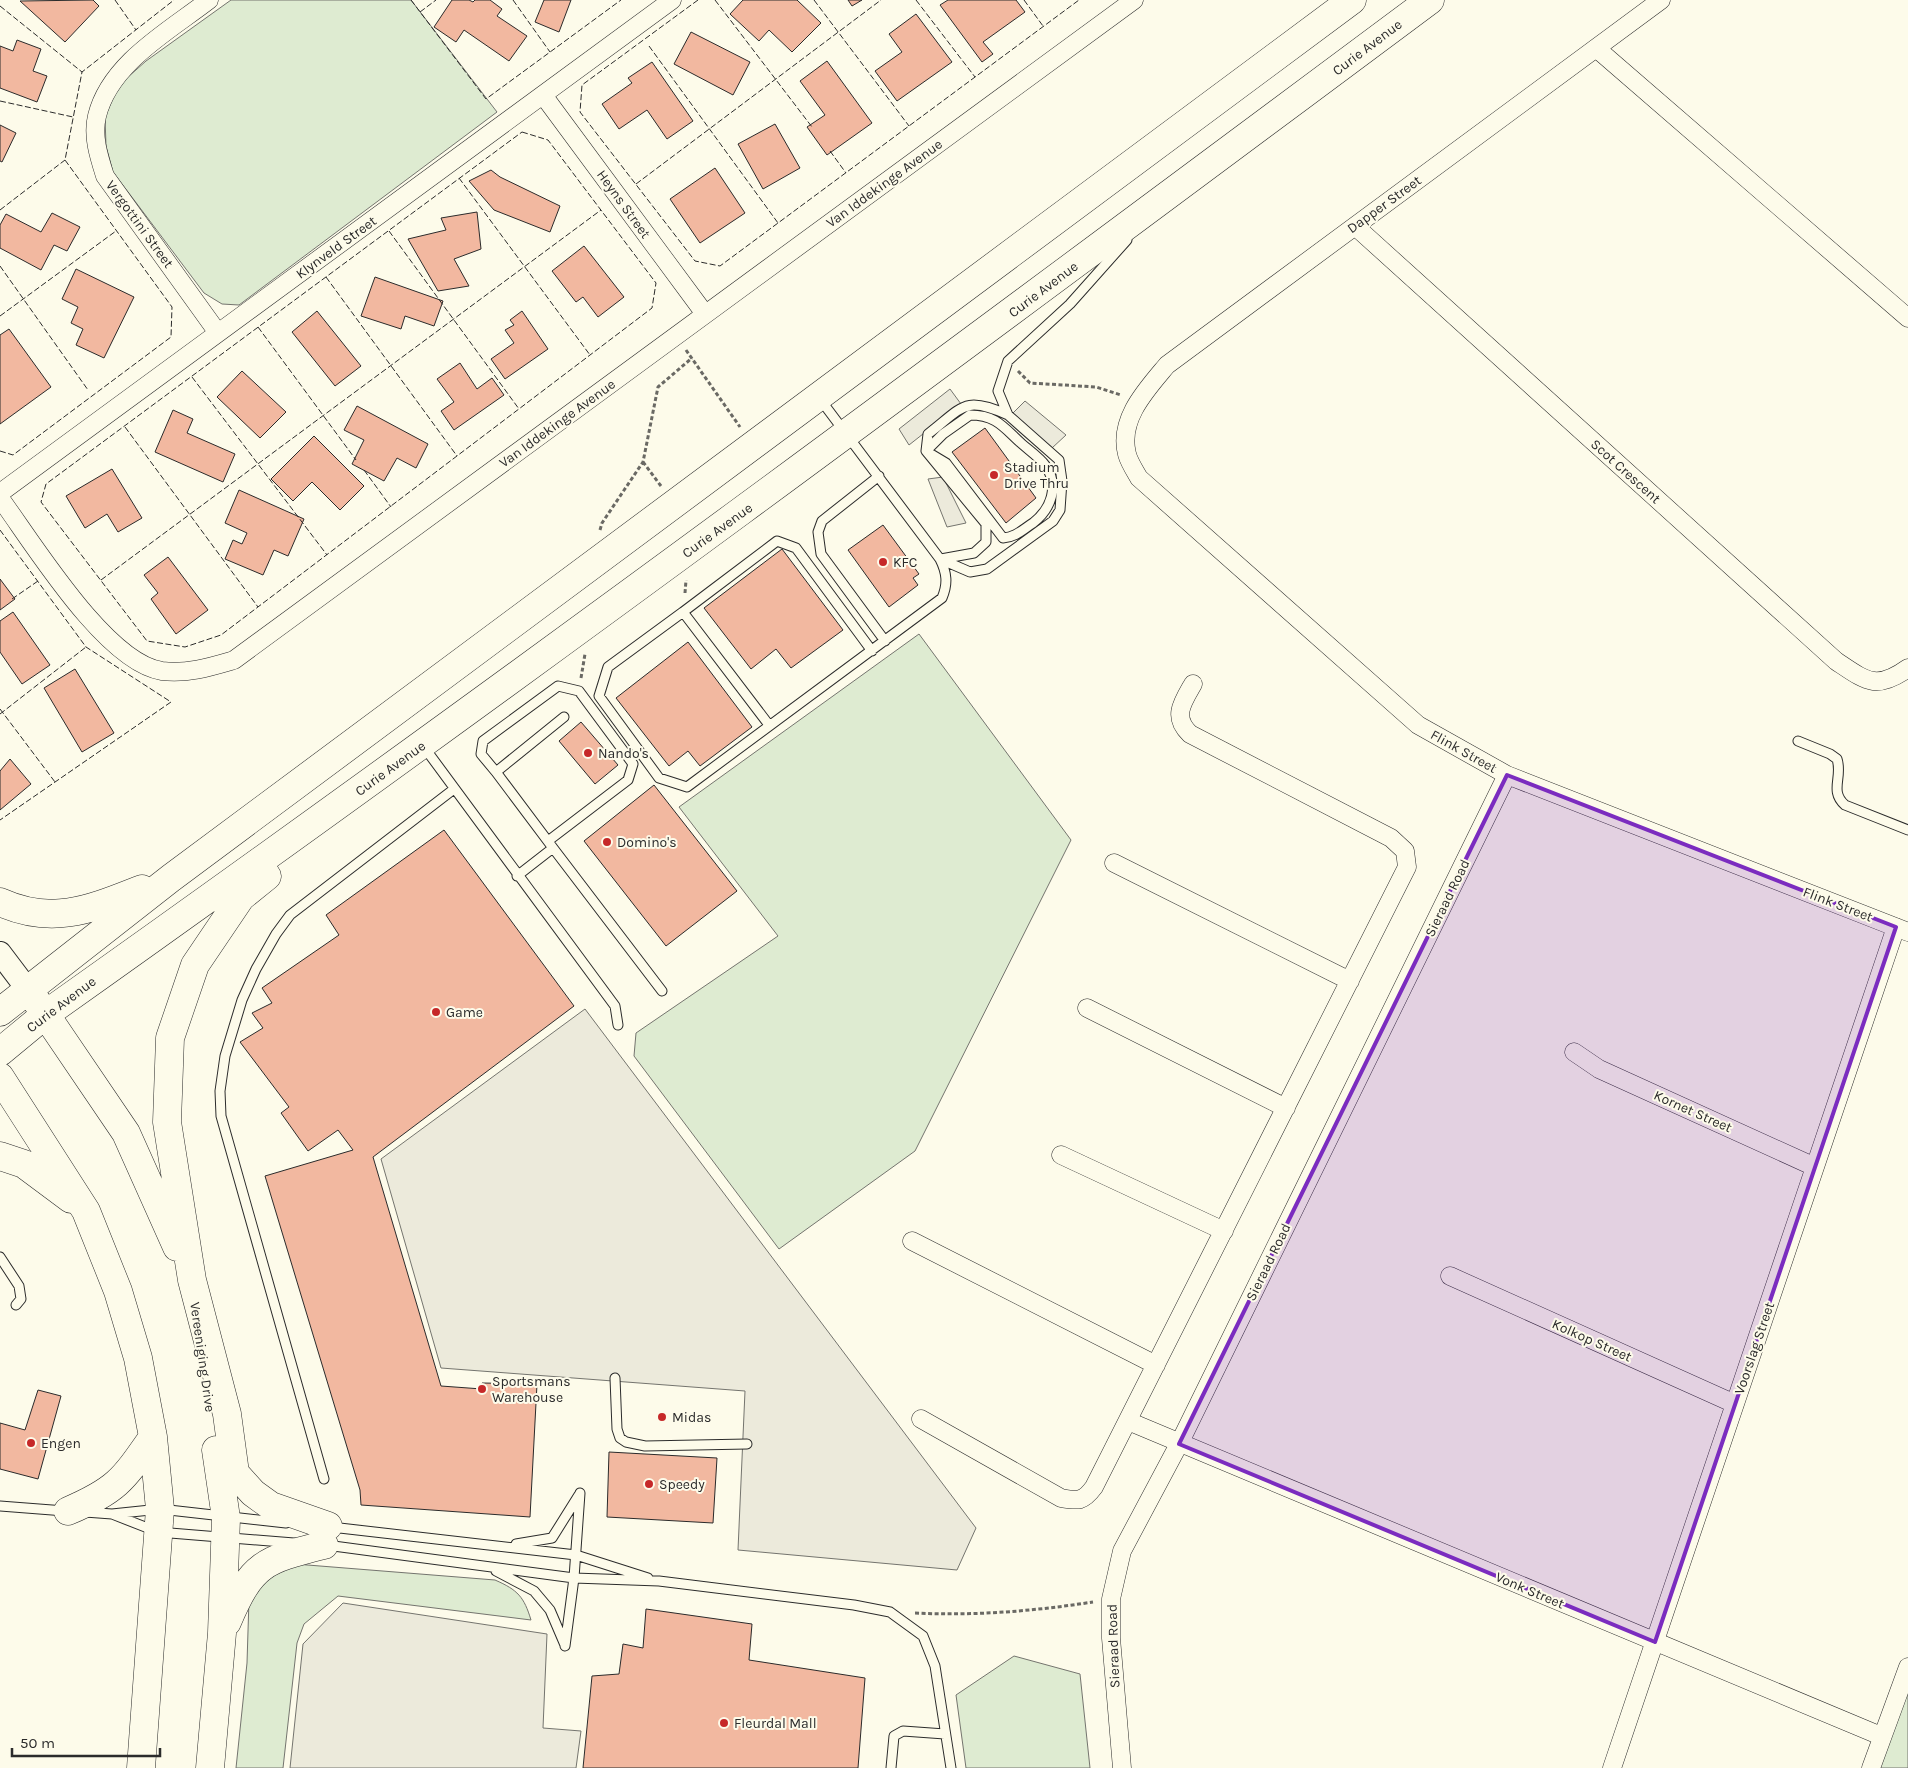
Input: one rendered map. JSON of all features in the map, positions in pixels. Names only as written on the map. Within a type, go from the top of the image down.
[{"type":"main road","points":[[0,1012],[171,878],[1352,0]]},
{"type":"main road","name":"Curie Avenue","points":[[0,1052],[46,1014],[423,745],[847,435],[1430,0]]},
{"type":"main road","points":[[326,1535],[272,1506],[253,1493],[235,1473],[227,1414],[192,1280],[167,1122],[170,1038],[195,965],[241,897],[385,782],[423,745]]},
{"type":"main road","points":[[0,902],[20,911],[56,915],[98,906],[171,878]]},
{"type":"main road","name":"Vereeniging Drive","points":[[28,990],[126,1133],[192,1280],[225,1528],[222,1633],[210,1768]]},
{"type":"main road","points":[[0,1077],[86,1211],[118,1291],[138,1358],[153,1437],[159,1521],[142,1768]]},
{"type":"main road","points":[[0,1156],[24,1164],[86,1211]]},
{"type":"main road","points":[[68,1511],[113,1489],[130,1470],[153,1437]]},
{"type":"main road","points":[[222,1633],[240,1593],[252,1575],[279,1556],[326,1535]]},
{"type":"street","name":"Vergottini Street","points":[[208,0],[140,53],[111,84],[97,117],[97,150],[106,176],[218,333]]},
{"type":"street","name":"Klynveld Street","points":[[0,493],[672,0]]},
{"type":"street","name":"Van Iddekinge Avenue","points":[[0,498],[90,622],[128,656],[161,671],[195,671],[234,660],[1134,0]]},
{"type":"street","name":"Dapper Street","points":[[1127,426],[1138,400],[1167,365],[1661,0]]},
{"type":"street","points":[[1596,48],[1908,318]]},
{"type":"street","name":"Heyns Street","points":[[543,95],[705,314]]},
{"type":"street","name":"Scot Crescent","points":[[1355,226],[1836,661],[1859,676],[1876,682],[1892,679],[1908,668]]},
{"type":"street","name":"Flink Street","points":[[1127,426],[1127,453],[1139,478],[1418,725],[1507,775],[1902,929]]},
{"type":"street","points":[[921,1419],[1044,1490],[1061,1498],[1075,1501],[1086,1498],[1094,1488],[1128,1422],[1407,867],[1405,851],[1390,838],[1190,734],[1183,727],[1179,719],[1179,709],[1193,684]]},
{"type":"street","name":"Sieraad Road","points":[[1122,1768],[1111,1638],[1111,1599],[1122,1552],[1179,1444],[1507,775]]},
{"type":"street","points":[[1114,863],[1350,981]]},
{"type":"street","name":"Voorslag Street","points":[[1612,1768],[1815,1166],[1902,929]]},
{"type":"street","points":[[0,953],[28,990]]},
{"type":"street","points":[[1087,1008],[1286,1108]]},
{"type":"street","name":"Kornet Street","points":[[1574,1052],[1599,1069],[1815,1166]]},
{"type":"street","points":[[1061,1155],[1224,1231]]},
{"type":"street","points":[[912,1240],[1156,1365]]},
{"type":"street","name":"Kolkop Street","points":[[1450,1276],[1735,1404]]},
{"type":"street","name":"Vonk Street","points":[[1128,1422],[1881,1736]]},
{"type":"street","points":[[1871,1768],[1881,1736],[1908,1668]]},
{"type":"lane","points":[[1008,415],[998,391],[1008,360],[1070,304],[1163,199]]},
{"type":"lane","points":[[818,396],[940,559],[945,569],[947,582],[942,598],[885,641],[769,725],[687,787],[659,778],[599,696],[608,667],[777,541],[796,548],[872,650]]},
{"type":"lane","points":[[940,559],[970,572],[987,569],[1017,547],[1052,521],[1060,510],[1062,481],[1059,460],[1008,415],[985,404],[968,404],[928,434],[926,451],[1002,542],[1017,547]]},
{"type":"lane","points":[[970,415],[986,415],[998,423],[1046,466],[1053,483],[1052,500],[1042,516],[1013,537],[1003,538],[946,463],[926,451],[943,434],[970,415]]},
{"type":"lane","points":[[879,476],[822,521],[818,532],[818,543],[826,563],[885,641]]},
{"type":"lane","points":[[940,559],[974,553],[986,542],[986,524]]},
{"type":"lane","points":[[683,612],[769,725]]},
{"type":"lane","points":[[517,876],[551,845],[628,780],[633,764],[579,692],[558,686],[483,741],[482,754],[496,772],[551,845],[662,992]]},
{"type":"lane","points":[[496,772],[564,717]]},
{"type":"lane","points":[[1798,741],[1830,754],[1837,759],[1840,772],[1835,790],[1844,804],[1908,830]]},
{"type":"lane","points":[[423,745],[517,876],[615,1006],[618,1025]]},
{"type":"lane","points":[[324,1479],[221,1116],[220,1090],[225,1056],[242,1000],[256,969],[290,915],[454,789]]},
{"type":"lane","points":[[0,1256],[20,1286],[21,1299],[16,1305]]},
{"type":"lane","points":[[615,1378],[617,1429],[620,1438],[626,1442],[645,1446],[747,1444]]},
{"type":"lane","points":[[490,1568],[534,1591],[550,1610],[565,1646],[574,1578],[580,1493],[566,1519],[552,1538],[532,1543],[495,1546]]},
{"type":"lane","points":[[0,1506],[112,1514],[225,1528],[326,1535],[490,1568],[574,1578],[658,1581],[854,1605],[890,1612],[923,1636],[935,1666],[951,1768]]},
{"type":"lane","points":[[112,1514],[225,1528],[495,1546],[576,1554],[658,1581]]},
{"type":"lane","points":[[891,1768],[894,1736],[897,1733],[903,1731],[945,1734]]},
{"type":"path","points":[[1008,360],[1030,383],[1096,387],[1138,400]]},
{"type":"path","points":[[890,1612],[956,1615],[1030,1611],[1111,1599]]},
{"type":"highlighted area","points":[[1507,775],[1896,927],[1655,1642],[1179,1444]]},
{"type":"green space","points":[[231,0],[411,0],[497,112],[239,305],[222,304],[204,293],[113,172],[106,146],[105,117],[118,86],[146,61]]},
{"type":"green space","points":[[919,634],[1071,840],[915,1151],[779,1249],[634,1056],[636,1033],[778,936],[679,807]]},
{"type":"green space","points":[[295,1564],[495,1580],[519,1595],[526,1605],[531,1620],[338,1596],[304,1624],[297,1643],[283,1768],[236,1768],[247,1663],[249,1599],[258,1584]]},
{"type":"green space","points":[[1014,1656],[1080,1674],[1090,1768],[966,1768],[956,1695]]},
{"type":"green space","points":[[1908,1669],[1908,1768],[1873,1768]]},
{"type":"shaded area","points":[[950,389],[961,404],[909,445],[899,429]]},
{"type":"shaded area","points":[[1025,401],[1066,435],[1052,448],[1012,414]]},
{"type":"shaded area","points":[[943,477],[966,523],[947,527],[928,479]]},
{"type":"shaded area","points":[[585,1009],[976,1528],[957,1570],[738,1550],[745,1391],[441,1368],[381,1159]]},
{"type":"shaded area","points":[[343,1603],[547,1634],[543,1728],[581,1731],[576,1768],[290,1768],[303,1644]]},
{"type":"building","points":[[93,0],[99,6],[65,42],[20,1]]},
{"type":"building","points":[[452,0],[469,0],[473,2],[475,0],[490,0],[502,9],[497,16],[527,36],[509,61],[464,30],[456,42],[434,27]]},
{"type":"building","points":[[544,0],[571,0],[559,32],[535,22]]},
{"type":"building","points":[[743,0],[797,0],[821,23],[792,52],[769,30],[759,41],[730,14]]},
{"type":"building","points":[[848,0],[862,0],[852,6]]},
{"type":"building","points":[[948,0],[1016,0],[1025,12],[983,42],[993,54],[982,62],[940,5]]},
{"type":"building","points":[[916,14],[952,62],[897,101],[875,71],[902,52],[889,34]]},
{"type":"building","points":[[691,32],[750,62],[733,95],[674,64]]},
{"type":"building","points":[[17,40],[41,49],[33,71],[47,76],[37,102],[0,88],[0,46],[13,51]]},
{"type":"building","points":[[827,61],[872,123],[827,155],[807,127],[825,115],[800,81]]},
{"type":"building","points":[[652,62],[693,121],[667,139],[647,110],[619,129],[602,104],[632,83],[628,78]]},
{"type":"building","points":[[775,124],[800,168],[763,189],[738,144]]},
{"type":"building","points":[[0,125],[16,133],[2,162],[0,161]]},
{"type":"building","points":[[715,168],[745,213],[700,243],[670,199]]},
{"type":"building","points":[[491,170],[500,177],[560,206],[550,232],[494,210],[469,181]]},
{"type":"building","points":[[477,212],[481,249],[454,259],[469,286],[438,291],[408,239],[446,230],[441,218]]},
{"type":"building","points":[[52,213],[80,227],[67,251],[54,245],[41,270],[0,248],[0,225],[6,214],[41,232]]},
{"type":"building","points":[[584,246],[624,297],[598,317],[583,297],[576,302],[552,271]]},
{"type":"building","points":[[76,269],[134,297],[104,358],[76,345],[83,329],[71,323],[78,307],[62,299]]},
{"type":"building","points":[[375,277],[443,301],[434,326],[405,316],[401,329],[361,316]]},
{"type":"building","points":[[317,311],[361,366],[335,386],[292,332]]},
{"type":"building","points":[[522,311],[548,349],[505,379],[491,359],[514,343],[505,330],[514,325],[510,320]]},
{"type":"building","points":[[9,329],[51,387],[0,424],[0,335]]},
{"type":"building","points":[[460,363],[477,389],[492,378],[504,395],[454,430],[441,411],[454,402],[437,379]]},
{"type":"building","points":[[242,371],[286,412],[260,438],[217,397]]},
{"type":"building","points":[[357,406],[428,444],[416,468],[397,458],[384,481],[352,464],[364,440],[344,430]]},
{"type":"building","points":[[173,410],[193,419],[187,433],[235,454],[223,482],[155,452]]},
{"type":"building","name":"Stadium Drive Thru","points":[[985,428],[1036,498],[1006,523],[952,452]]},
{"type":"building","points":[[314,436],[364,486],[340,510],[312,482],[293,501],[271,479]]},
{"type":"building","points":[[112,469],[142,518],[118,532],[107,514],[85,528],[66,496]]},
{"type":"building","points":[[239,490],[304,519],[288,556],[274,550],[263,575],[225,559],[233,540],[242,544],[247,533],[225,523]]},
{"type":"building","name":"KFC","points":[[883,525],[919,574],[913,578],[918,585],[889,607],[848,550]]},
{"type":"building","points":[[782,549],[843,630],[791,668],[776,649],[751,669],[704,608]]},
{"type":"building","points":[[168,557],[208,610],[176,634],[151,599],[158,593],[144,575]]},
{"type":"building","points":[[0,579],[15,599],[0,610]]},
{"type":"building","points":[[13,612],[50,665],[22,684],[0,652],[0,621]]},
{"type":"building","points":[[688,642],[752,727],[700,766],[688,751],[669,766],[616,698]]},
{"type":"building","points":[[75,669],[114,733],[82,752],[44,688]]},
{"type":"building","name":"Nando's","points":[[581,722],[618,765],[595,784],[559,741]]},
{"type":"building","points":[[10,759],[31,784],[0,810],[0,771]]},
{"type":"building","points":[[654,785],[737,891],[666,946],[584,841]]},
{"type":"building","points":[[444,830],[574,1006],[373,1157],[441,1386],[482,1389],[482,1383],[537,1384],[530,1517],[361,1505],[360,1490],[265,1176],[353,1150],[338,1130],[308,1151],[281,1113],[289,1107],[240,1042],[263,1028],[252,1013],[272,1003],[262,988],[339,935],[326,915]]},
{"type":"building","points":[[38,1390],[61,1396],[38,1479],[0,1469],[0,1423],[25,1430]]},
{"type":"building","points":[[609,1452],[717,1458],[713,1523],[607,1517]]},
{"type":"building","name":"Fleurdal Mall","points":[[646,1609],[752,1624],[749,1660],[865,1678],[858,1768],[583,1768],[592,1676],[619,1674],[623,1644],[643,1648]]},
{"type":"fence","points":[[115,0],[136,30]]},
{"type":"fence","points":[[0,451],[13,455],[171,337],[172,307],[65,160],[82,72],[174,0]]},
{"type":"fence","points":[[411,0],[486,99],[621,0]]},
{"type":"fence","points":[[420,12],[436,0]]},
{"type":"fence","points":[[513,0],[550,52]]},
{"type":"fence","points":[[698,0],[582,85],[580,112],[695,261],[720,266],[1079,0]]},
{"type":"fence","points":[[715,0],[812,127]]},
{"type":"fence","points":[[814,0],[909,126]]},
{"type":"fence","points":[[636,184],[881,0]]},
{"type":"fence","points":[[916,0],[975,77]]},
{"type":"fence","points":[[1024,0],[1043,26]]},
{"type":"fence","points":[[0,6],[82,72]]},
{"type":"fence","points":[[649,46],[778,223]]},
{"type":"fence","points":[[0,101],[73,117]]},
{"type":"fence","points":[[522,132],[548,140],[656,283],[652,308],[221,635],[185,647],[147,641],[41,502],[46,484],[522,132]]},
{"type":"fence","points":[[830,151],[846,173]]},
{"type":"fence","points":[[0,210],[65,160]]},
{"type":"fence","points":[[459,178],[590,355]]},
{"type":"fence","points":[[101,580],[601,210]]},
{"type":"fence","points":[[0,316],[116,231]]},
{"type":"fence","points":[[389,231],[519,409]]},
{"type":"fence","points":[[0,266],[88,390]]},
{"type":"fence","points":[[326,277],[457,456]]},
{"type":"fence","points":[[258,327],[356,460]]},
{"type":"fence","points":[[192,377],[327,555]]},
{"type":"fence","points":[[125,427],[258,607]]},
{"type":"fence","points":[[364,470],[391,507]]},
{"type":"fence","points":[[0,530],[86,647],[171,702],[0,820]]},
{"type":"fence","points":[[12,599],[38,581]]},
{"type":"fence","points":[[0,714],[86,647]]},
{"type":"fence","points":[[0,709],[55,782]]},
{"type":"place","name":"Stadium Drive Thru","points":[[994,475]]},
{"type":"place","name":"KFC","points":[[883,562]]},
{"type":"place","name":"Nando's","points":[[588,753]]},
{"type":"place","name":"Domino's","points":[[607,842]]},
{"type":"place","name":"Game","points":[[436,1012]]},
{"type":"place","name":"Sportsmans Warehouse","points":[[482,1389]]},
{"type":"place","name":"Midas","points":[[662,1417]]},
{"type":"place","name":"Engen","points":[[31,1443]]},
{"type":"place","name":"Speedy","points":[[649,1484]]},
{"type":"place","name":"Fleurdal Mall","points":[[724,1723]]}]
